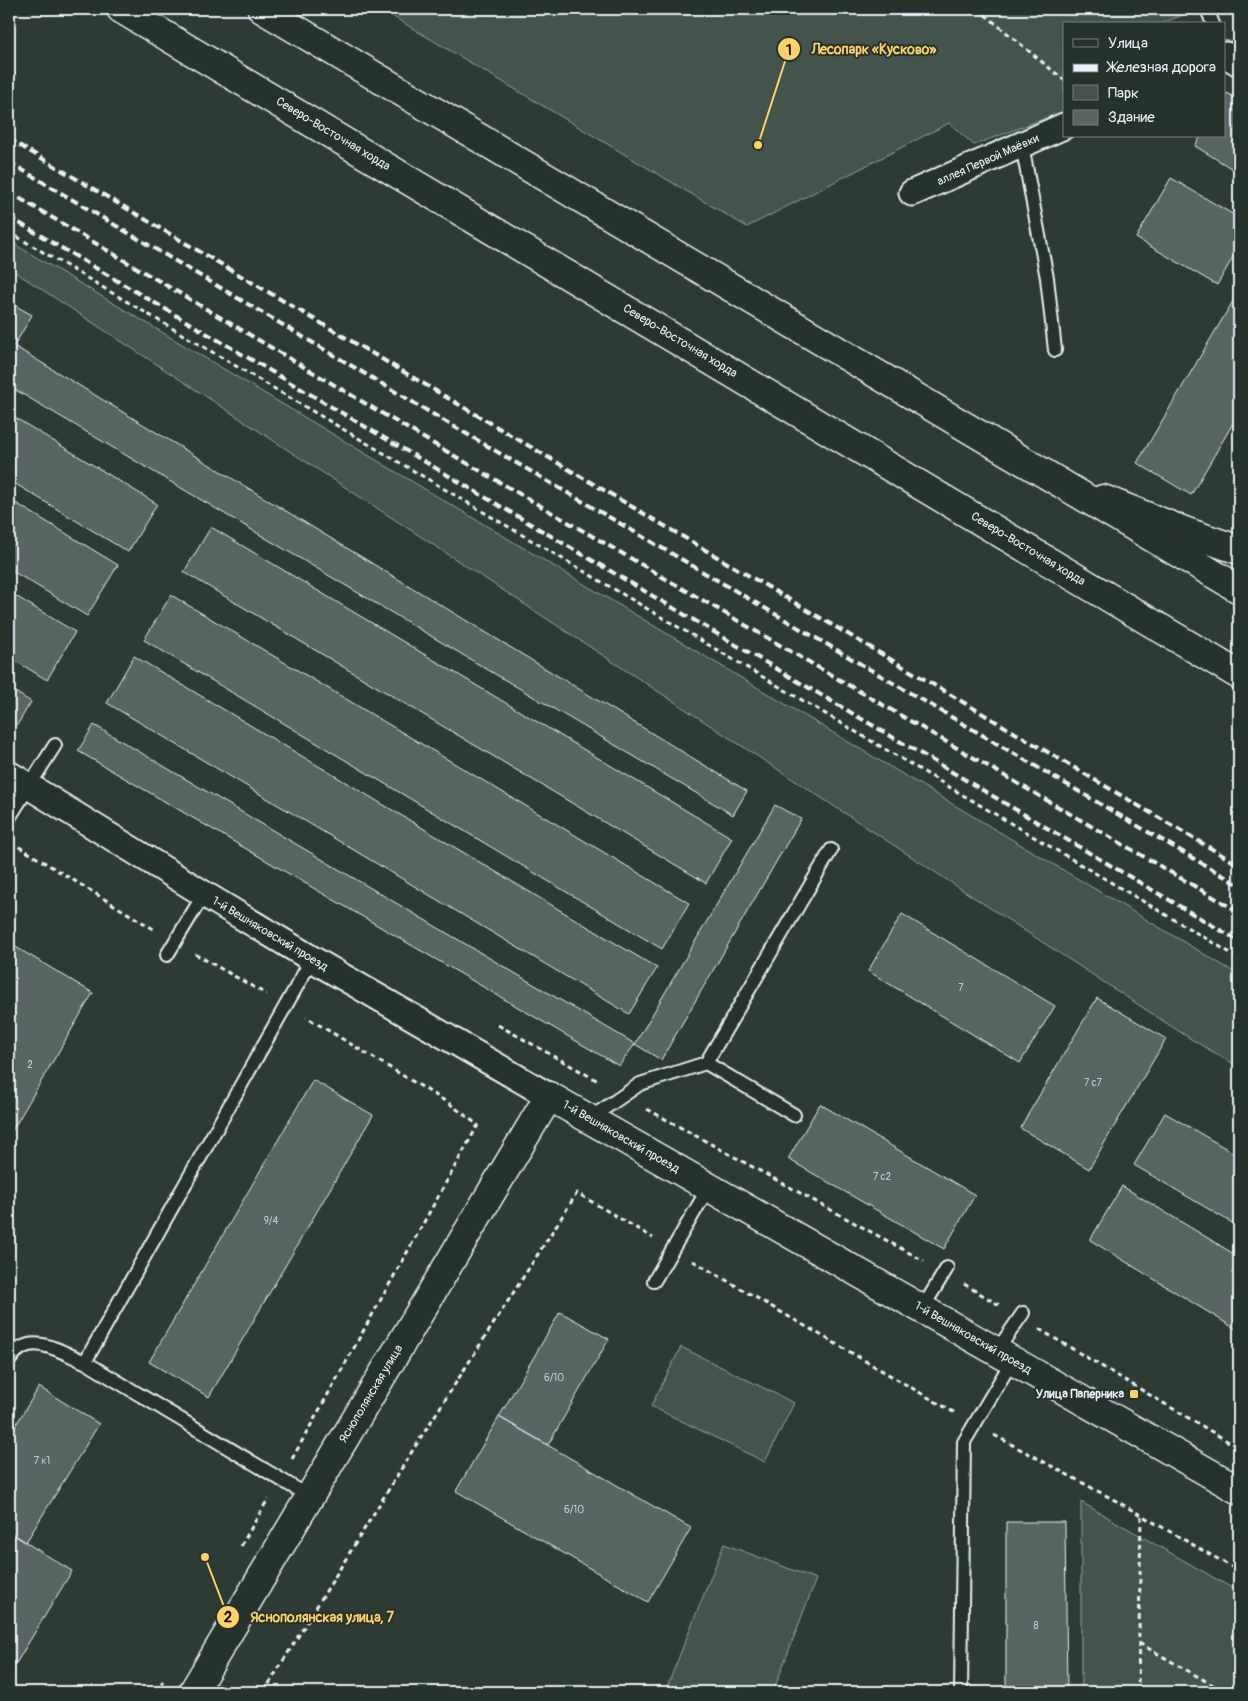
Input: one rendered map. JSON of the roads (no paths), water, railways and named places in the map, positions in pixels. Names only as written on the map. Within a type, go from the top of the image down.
[{"type":"main road","name":"Северо-Восточная хорда","points":[[121,9],[1239,675]]},
{"type":"main road","points":[[262,9],[1239,589]]},
{"type":"main road","points":[[1054,480],[1184,531],[1239,550]]},
{"type":"main road","name":"1-й Вешняковский проезд","points":[[549,1096],[1239,1490]]},
{"type":"main road","name":"Яснополянская улица","points":[[193,1692],[549,1096]]},
{"type":"street","name":"аллея Первой Маёвки","points":[[912,193],[1063,126]]},
{"type":"street","name":"1-й Вешняковский проезд","points":[[9,774],[312,959],[549,1096]]},
{"type":"lane","points":[[1207,9],[1212,22]]},
{"type":"lane","points":[[1022,145],[1047,278],[1055,350]]},
{"type":"lane","points":[[9,818],[55,745]]},
{"type":"lane","points":[[589,1119],[640,1084],[706,1063],[831,850]]},
{"type":"lane","points":[[167,955],[204,894]]},
{"type":"lane","points":[[85,1362],[312,959]]},
{"type":"lane","points":[[706,1063],[794,1115]]},
{"type":"lane","points":[[654,1281],[709,1187]]},
{"type":"lane","points":[[922,1310],[946,1270]]},
{"type":"lane","points":[[961,1692],[964,1442],[974,1424],[1021,1315]]},
{"type":"lane","points":[[9,1361],[14,1351],[26,1344],[41,1344],[85,1362],[310,1497]]},
{"type":"railway","points":[[9,139],[1239,865]]},
{"type":"railway","points":[[9,162],[436,416],[1239,885]]},
{"type":"railway","points":[[9,192],[427,440],[1239,912]]},
{"type":"railway","points":[[9,217],[1239,941]]},
{"type":"place","name":"Лесопарк «Кусково»","points":[[758,145]]},
{"type":"place","name":"Улица Паперника","points":[[1134,1394]]},
{"type":"place","name":"Яснополянская улица, 7","points":[[205,1557]]}]
